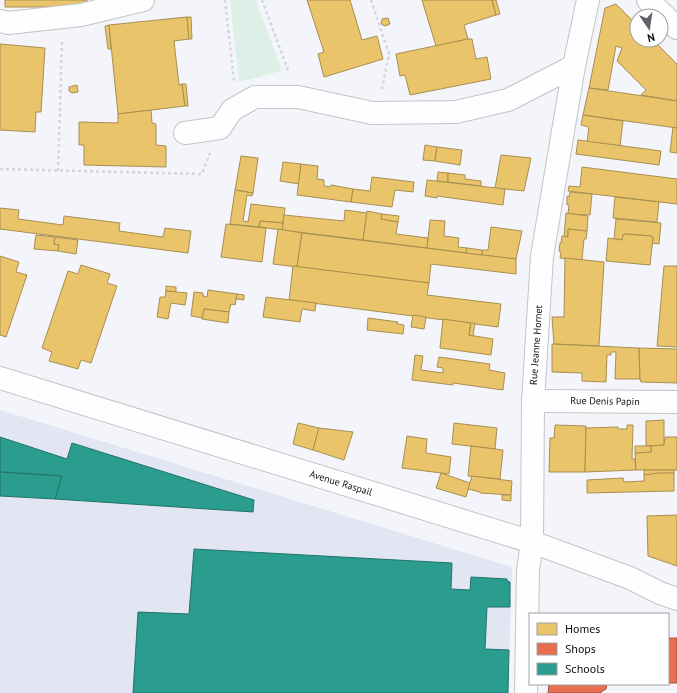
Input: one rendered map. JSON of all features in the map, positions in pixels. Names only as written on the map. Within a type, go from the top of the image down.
[{"type":"street","points":[[0,21],[8,22],[81,15],[143,0]]},
{"type":"street","name":"Rue Jeanne Hornet","points":[[526,693],[528,570],[532,542],[533,401],[542,256],[574,66],[588,0]]},
{"type":"street","points":[[648,0],[677,28]]},
{"type":"street","points":[[185,133],[220,128],[232,110],[255,97],[298,97],[378,113],[456,112],[508,100],[574,66]]},
{"type":"street","name":"Avenue Raspail","points":[[0,378],[532,542],[630,578],[660,593],[677,599]]},
{"type":"street","name":"Rue Denis Papin","points":[[533,401],[677,402]]},
{"type":"path","points":[[225,0],[238,107]]},
{"type":"path","points":[[262,0],[298,97]]},
{"type":"path","points":[[371,0],[389,54],[378,113]]},
{"type":"path","points":[[58,171],[63,17]]},
{"type":"path","points":[[0,169],[202,174],[220,128]]},
{"type":"shaded area","points":[[230,0],[256,0],[282,71],[239,82]]},
{"type":"shaded area","points":[[0,410],[512,567],[508,693],[0,693]]},
{"type":"building: Homes","points":[[5,0],[87,0],[86,7],[5,7]]},
{"type":"building: Homes","points":[[307,0],[350,0],[362,40],[377,36],[383,59],[324,77],[318,54],[324,52]]},
{"type":"building: Homes","points":[[422,0],[492,0],[496,15],[464,25],[468,39],[436,46]]},
{"type":"building: Homes","points":[[492,0],[496,0],[500,14],[496,15]]},
{"type":"building: Homes","points":[[616,4],[629,17],[629,48],[661,48],[677,64],[677,101],[641,95],[646,90],[617,61],[622,48],[616,46],[608,90],[589,88],[605,8]]},
{"type":"building: Homes","points":[[187,17],[189,39],[174,41],[179,85],[182,84],[185,106],[118,114],[109,25]]},
{"type":"building: Homes","points":[[187,17],[191,17],[192,39],[189,39]]},
{"type":"building: Homes","points":[[388,18],[390,24],[385,26],[381,24],[382,19]]},
{"type":"building: Homes","points":[[109,25],[111,49],[108,49],[105,26]]},
{"type":"building: Homes","points":[[472,39],[476,59],[487,57],[491,79],[410,95],[405,75],[400,76],[396,54]]},
{"type":"building: Homes","points":[[0,44],[45,48],[41,112],[36,112],[35,132],[0,130]]},
{"type":"building: Homes","points":[[182,84],[186,84],[188,106],[185,106]]},
{"type":"building: Homes","points":[[77,85],[78,92],[72,93],[69,91],[69,87]]},
{"type":"building: Homes","points":[[589,88],[677,101],[677,128],[583,115]]},
{"type":"building: Homes","points":[[151,110],[152,123],[156,124],[156,145],[166,146],[166,167],[84,165],[84,145],[79,145],[79,122],[118,123],[118,114]]},
{"type":"building: Homes","points":[[583,115],[623,121],[620,146],[587,142],[589,127],[581,125]]},
{"type":"building: Homes","points":[[673,127],[677,128],[677,153],[670,152]]},
{"type":"building: Homes","points":[[578,140],[661,151],[659,165],[576,154]]},
{"type":"building: Homes","points":[[425,145],[437,147],[435,161],[423,160]]},
{"type":"building: Homes","points":[[437,147],[462,150],[460,165],[435,161]]},
{"type":"building: Homes","points":[[501,155],[531,158],[524,191],[495,188]]},
{"type":"building: Homes","points":[[241,156],[258,158],[253,193],[235,190]]},
{"type":"building: Homes","points":[[283,162],[301,164],[299,184],[280,181]]},
{"type":"building: Homes","points":[[301,164],[318,166],[317,179],[324,180],[324,186],[330,187],[331,185],[353,189],[351,202],[297,195]]},
{"type":"building: Homes","points":[[582,167],[677,179],[677,204],[568,191],[569,186],[580,187]]},
{"type":"building: Homes","points":[[438,172],[448,173],[448,182],[437,181]]},
{"type":"building: Homes","points":[[448,173],[465,175],[465,179],[481,181],[481,186],[448,182]]},
{"type":"building: Homes","points":[[372,177],[414,182],[413,192],[395,190],[392,207],[351,202],[353,189],[370,191]]},
{"type":"building: Homes","points":[[427,180],[505,189],[503,205],[437,196],[437,198],[425,196]]},
{"type":"building: Homes","points":[[235,190],[253,193],[252,196],[247,195],[243,221],[248,222],[251,204],[285,208],[283,223],[260,221],[259,227],[230,224]]},
{"type":"building: Homes","points":[[570,192],[592,194],[590,215],[568,214],[569,205],[567,205],[567,196],[569,197]]},
{"type":"building: Homes","points":[[615,197],[659,202],[657,222],[613,218]]},
{"type":"building: Homes","points":[[0,208],[19,210],[18,219],[63,225],[64,216],[120,223],[119,231],[163,237],[165,228],[191,231],[188,253],[0,229]]},
{"type":"building: Homes","points":[[345,210],[367,213],[363,240],[282,230],[284,215],[344,221]]},
{"type":"building: Homes","points":[[367,211],[382,214],[381,219],[398,222],[396,234],[428,238],[427,248],[363,240]]},
{"type":"building: Homes","points":[[566,213],[588,216],[587,231],[568,229],[568,237],[564,237]]},
{"type":"building: Homes","points":[[382,214],[399,216],[398,222],[381,219]]},
{"type":"building: Homes","points":[[616,219],[661,223],[659,244],[652,243],[652,236],[625,234],[623,235],[622,240],[614,239]]},
{"type":"building: Homes","points":[[430,220],[445,221],[444,236],[459,238],[458,247],[467,248],[466,253],[427,248]]},
{"type":"building: Homes","points":[[260,221],[283,223],[282,230],[259,227]]},
{"type":"building: Homes","points":[[226,224],[266,228],[262,262],[221,257]]},
{"type":"building: Homes","points":[[491,227],[522,231],[516,259],[482,255],[482,250],[488,250]]},
{"type":"building: Homes","points":[[278,229],[302,233],[297,267],[273,264]]},
{"type":"building: Homes","points":[[568,229],[587,231],[586,239],[584,239],[582,260],[560,258],[560,243],[562,236],[568,237]]},
{"type":"building: Homes","points":[[302,233],[516,259],[516,274],[431,264],[429,283],[297,267]]},
{"type":"building: Homes","points":[[36,235],[55,237],[54,244],[59,245],[58,251],[34,249]]},
{"type":"building: Homes","points":[[623,235],[652,236],[650,265],[606,261],[608,238],[622,240]]},
{"type":"building: Homes","points":[[55,237],[78,240],[76,254],[58,251],[59,245],[54,244]]},
{"type":"building: Homes","points":[[467,248],[482,250],[482,255],[466,253]]},
{"type":"building: Homes","points":[[0,256],[19,262],[16,272],[27,275],[6,337],[0,335]]},
{"type":"building: Homes","points":[[565,258],[604,262],[599,346],[554,344],[552,317],[564,317]]},
{"type":"building: Homes","points":[[81,265],[110,274],[107,283],[117,286],[91,363],[81,360],[78,369],[49,361],[52,352],[42,348],[68,271],[78,274]]},
{"type":"building: Homes","points":[[293,266],[429,283],[427,295],[501,304],[498,327],[289,300]]},
{"type":"building: Homes","points":[[664,266],[677,266],[677,347],[657,346]]},
{"type":"building: Homes","points":[[166,286],[176,287],[176,292],[166,291]]},
{"type":"building: Homes","points":[[208,290],[237,294],[235,305],[231,304],[229,312],[204,309],[203,318],[191,316],[194,292],[203,293],[203,296],[207,297]]},
{"type":"building: Homes","points":[[166,291],[187,293],[185,305],[171,303],[168,319],[157,317],[160,297],[165,297]]},
{"type":"building: Homes","points":[[237,294],[244,295],[244,300],[236,299]]},
{"type":"building: Homes","points":[[266,297],[316,303],[315,311],[302,309],[300,322],[263,317]]},
{"type":"building: Homes","points":[[204,309],[229,312],[228,323],[202,319]]},
{"type":"building: Homes","points":[[413,315],[426,317],[424,329],[411,327]]},
{"type":"building: Homes","points":[[368,318],[398,322],[397,324],[404,325],[403,334],[367,330]]},
{"type":"building: Homes","points":[[443,319],[471,323],[469,335],[493,339],[491,355],[440,348]]},
{"type":"building: Homes","points":[[471,323],[475,323],[473,336],[469,335]]},
{"type":"building: Homes","points":[[552,344],[639,348],[640,379],[615,379],[616,352],[611,352],[611,355],[607,355],[606,382],[582,381],[582,373],[552,372]]},
{"type":"building: Homes","points":[[639,348],[677,349],[677,383],[641,382]]},
{"type":"building: Homes","points":[[415,355],[423,356],[421,370],[443,373],[443,368],[437,367],[439,357],[490,364],[489,370],[505,373],[503,390],[453,383],[453,385],[412,380]]},
{"type":"building: Homes","points":[[664,420],[664,445],[646,446],[646,421]]},
{"type":"building: Homes","points":[[298,423],[319,428],[313,450],[293,444]]},
{"type":"building: Homes","points":[[454,423],[497,428],[495,449],[452,444]]},
{"type":"building: Homes","points":[[555,425],[586,426],[585,472],[549,472],[550,438],[554,438]]},
{"type":"building: Homes","points":[[627,425],[633,425],[632,459],[635,459],[636,470],[585,472],[586,428],[618,427],[618,429],[627,429]]},
{"type":"building: Homes","points":[[319,428],[353,432],[344,460],[313,450]]},
{"type":"building: Homes","points":[[407,436],[427,439],[426,453],[451,457],[449,474],[402,468]]},
{"type":"building: Homes","points":[[665,437],[677,437],[677,470],[636,470],[635,453],[651,452],[651,446],[664,445]]},
{"type":"building: Homes","points":[[471,446],[503,450],[500,479],[468,476]]},
{"type":"building: Homes","points":[[635,446],[651,446],[651,452],[635,453]]},
{"type":"building: Homes","points":[[644,470],[674,470],[674,473],[644,475]]},
{"type":"building: Homes","points":[[441,473],[470,483],[466,497],[436,488]]},
{"type":"building: Homes","points":[[674,473],[674,491],[587,493],[587,480],[623,478],[624,482],[644,481],[644,475]]},
{"type":"building: Homes","points":[[472,476],[512,481],[511,495],[480,493],[468,489]]},
{"type":"building: Homes","points":[[502,495],[511,495],[511,501],[502,500]]},
{"type":"building: Homes","points":[[677,515],[677,566],[648,556],[647,516]]},
{"type":"building: Shops","points":[[669,638],[677,638],[677,683],[669,683]]},
{"type":"building: Shops","points":[[549,685],[607,685],[606,689],[601,693],[548,693]]},
{"type":"building: Schools","points":[[0,437],[67,459],[72,443],[254,500],[253,512],[55,499],[62,476],[0,472]]},
{"type":"building: Schools","points":[[0,472],[62,476],[55,499],[0,496]]},
{"type":"building: Schools","points":[[194,549],[452,563],[451,589],[470,590],[471,577],[507,579],[507,581],[510,582],[510,607],[487,607],[485,649],[509,650],[508,693],[133,693],[138,612],[189,614]]}]
